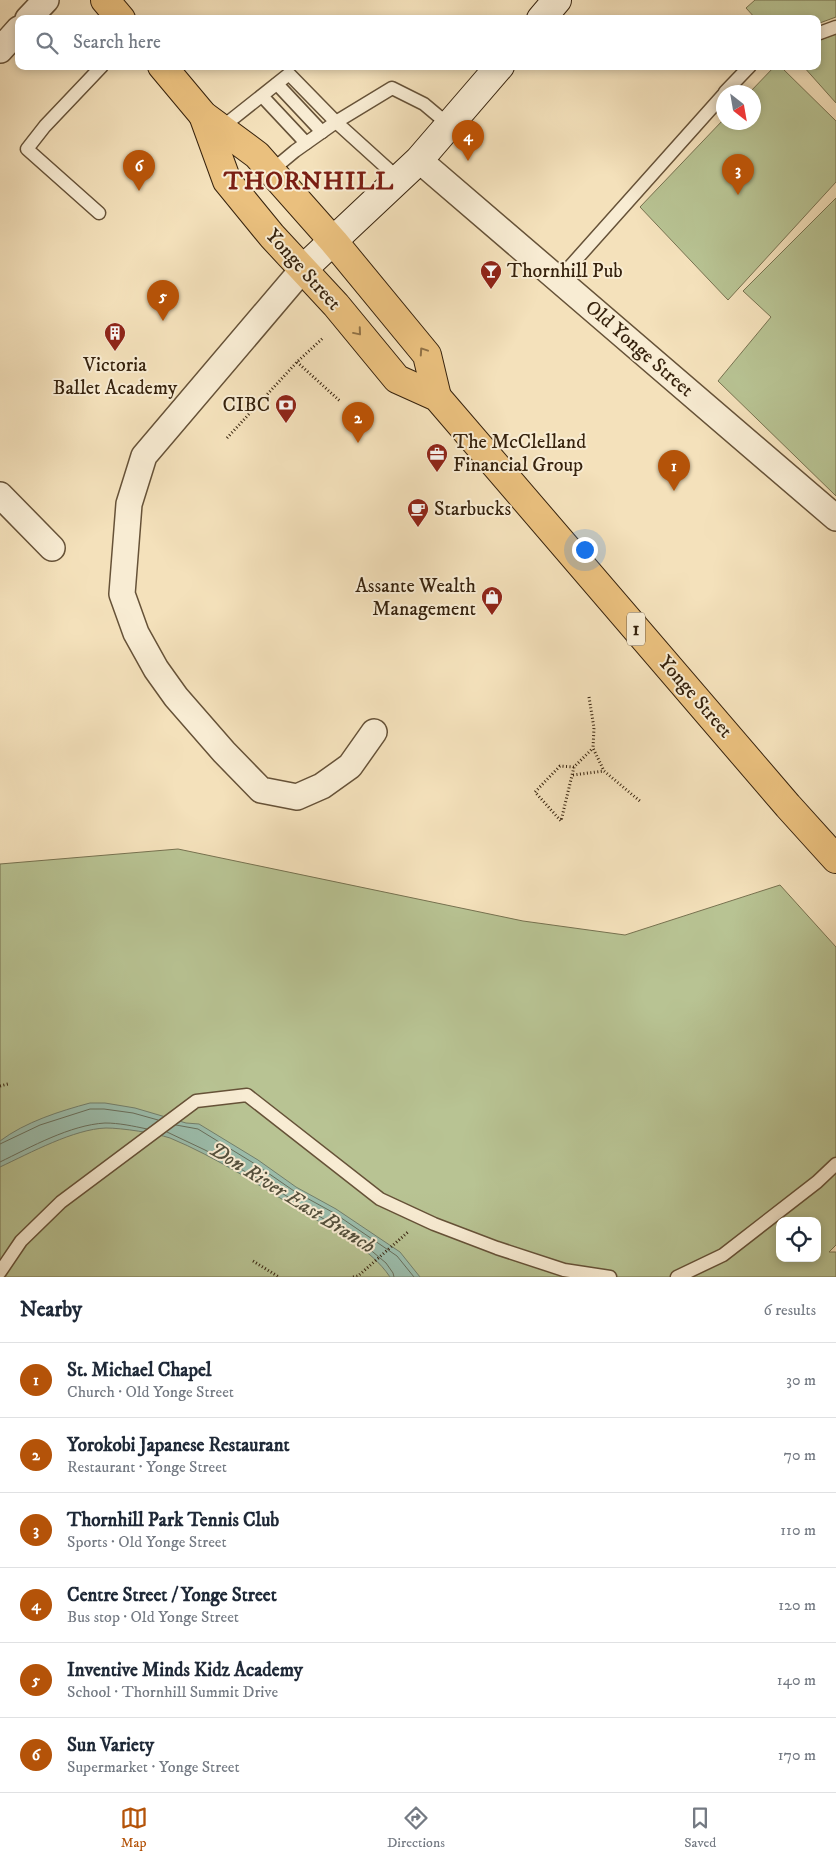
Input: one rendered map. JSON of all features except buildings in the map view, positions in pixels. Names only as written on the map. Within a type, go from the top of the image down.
[{"type":"main road","points":[[105,0],[118,15]]},
{"type":"main road","points":[[544,15],[557,0]]},
{"type":"main road","name":"Yonge Street","points":[[166,70],[212,122],[257,155],[334,242],[427,355],[437,397]]},
{"type":"main road","points":[[302,270],[334,242],[419,160],[497,70]]},
{"type":"main road","name":"Yonge Street","points":[[212,122],[227,181],[302,270],[336,306],[397,378],[437,397],[782,799],[836,859]]},
{"type":"street","points":[[32,15],[46,0]]},
{"type":"street","points":[[0,50],[15,33]]},
{"type":"street","name":"Old Yonge Street","points":[[419,160],[836,518]]},
{"type":"street","points":[[302,270],[144,456],[129,504],[122,594],[136,633],[156,669],[176,697],[224,752],[261,790],[297,797],[322,786],[350,766],[374,732]]},
{"type":"street","points":[[0,495],[52,548]]},
{"type":"lane","points":[[821,33],[836,27]]},
{"type":"lane","points":[[98,70],[45,126],[28,149],[99,213]]},
{"type":"lane","points":[[732,85],[746,70]]},
{"type":"lane","points":[[212,122],[262,96],[289,74],[336,122],[399,179]]},
{"type":"lane","points":[[277,84],[322,132]]},
{"type":"lane","points":[[271,171],[336,122],[392,88],[424,104],[449,125]]},
{"type":"lane","points":[[262,96],[306,143]]},
{"type":"lane","points":[[558,280],[716,102]]},
{"type":"lane","points":[[0,1272],[21,1241],[61,1202],[196,1101],[247,1095],[380,1199],[434,1224],[497,1248],[564,1270],[610,1277]]},
{"type":"lane","points":[[677,1277],[723,1255],[817,1182],[836,1164]]},
{"type":"path","points":[[227,438],[297,362],[324,338]]},
{"type":"path","points":[[297,362],[340,402]]},
{"type":"path","points":[[589,697],[594,728],[593,748],[605,771],[641,802]]},
{"type":"path","points":[[574,767],[560,766],[535,792],[561,821],[574,767],[593,748]]},
{"type":"path","points":[[573,774],[605,771]]},
{"type":"path","points":[[0,1086],[8,1084]]},
{"type":"path","points":[[353,1277],[358,1276],[410,1230]]},
{"type":"path","points":[[253,1261],[280,1277]]},
{"type":"shaded area","points":[[755,0],[836,0],[836,17],[821,23],[821,15],[752,15],[746,8]]},
{"type":"shaded area","points":[[836,34],[836,103],[807,70],[821,70],[821,40]]},
{"type":"shaded area","points":[[771,70],[784,70],[836,121],[836,182],[728,300],[640,207],[716,127],[716,130],[761,130],[761,85],[757,85]]},
{"type":"shaded area","points":[[836,198],[836,496],[718,381],[771,317],[743,291]]},
{"type":"shaded area","points":[[178,849],[523,921],[625,935],[780,885],[836,947],[836,1245],[829,1252],[836,1252],[836,1277],[0,1277],[0,864]]},
{"type":"water","name":"Don River East Branch","points":[[90,1103],[105,1103],[135,1108],[186,1123],[199,1124],[258,1160],[296,1187],[336,1209],[400,1252],[420,1277],[390,1277],[372,1257],[338,1233],[221,1163],[164,1136],[121,1129],[93,1129],[66,1137],[0,1167],[0,1141],[20,1128]]},
{"type":"place","name":"Centre Street / Yonge Street","points":[[468,161]]},
{"type":"place","name":"Sun Variety","points":[[139,191]]},
{"type":"place","name":"Thornhill Park Tennis Club","points":[[738,195]]},
{"type":"place","name":"Thornhill Pub","points":[[491,290]]},
{"type":"place","name":"Inventive Minds Kidz Academy","points":[[163,321]]},
{"type":"place","name":"Victoria Ballet Academy","points":[[115,352]]},
{"type":"place","name":"CIBC","points":[[286,424]]},
{"type":"place","name":"Yorokobi Japanese Restaurant","points":[[358,443]]},
{"type":"place","name":"The McClelland Financial Group","points":[[437,473]]},
{"type":"place","name":"St. Michael Chapel","points":[[674,491]]},
{"type":"place","name":"Starbucks","points":[[418,528]]},
{"type":"place","name":"Assante Wealth Management","points":[[492,616]]},
{"type":"district","name":"THORNHILL","points":[[309,181]]}]
